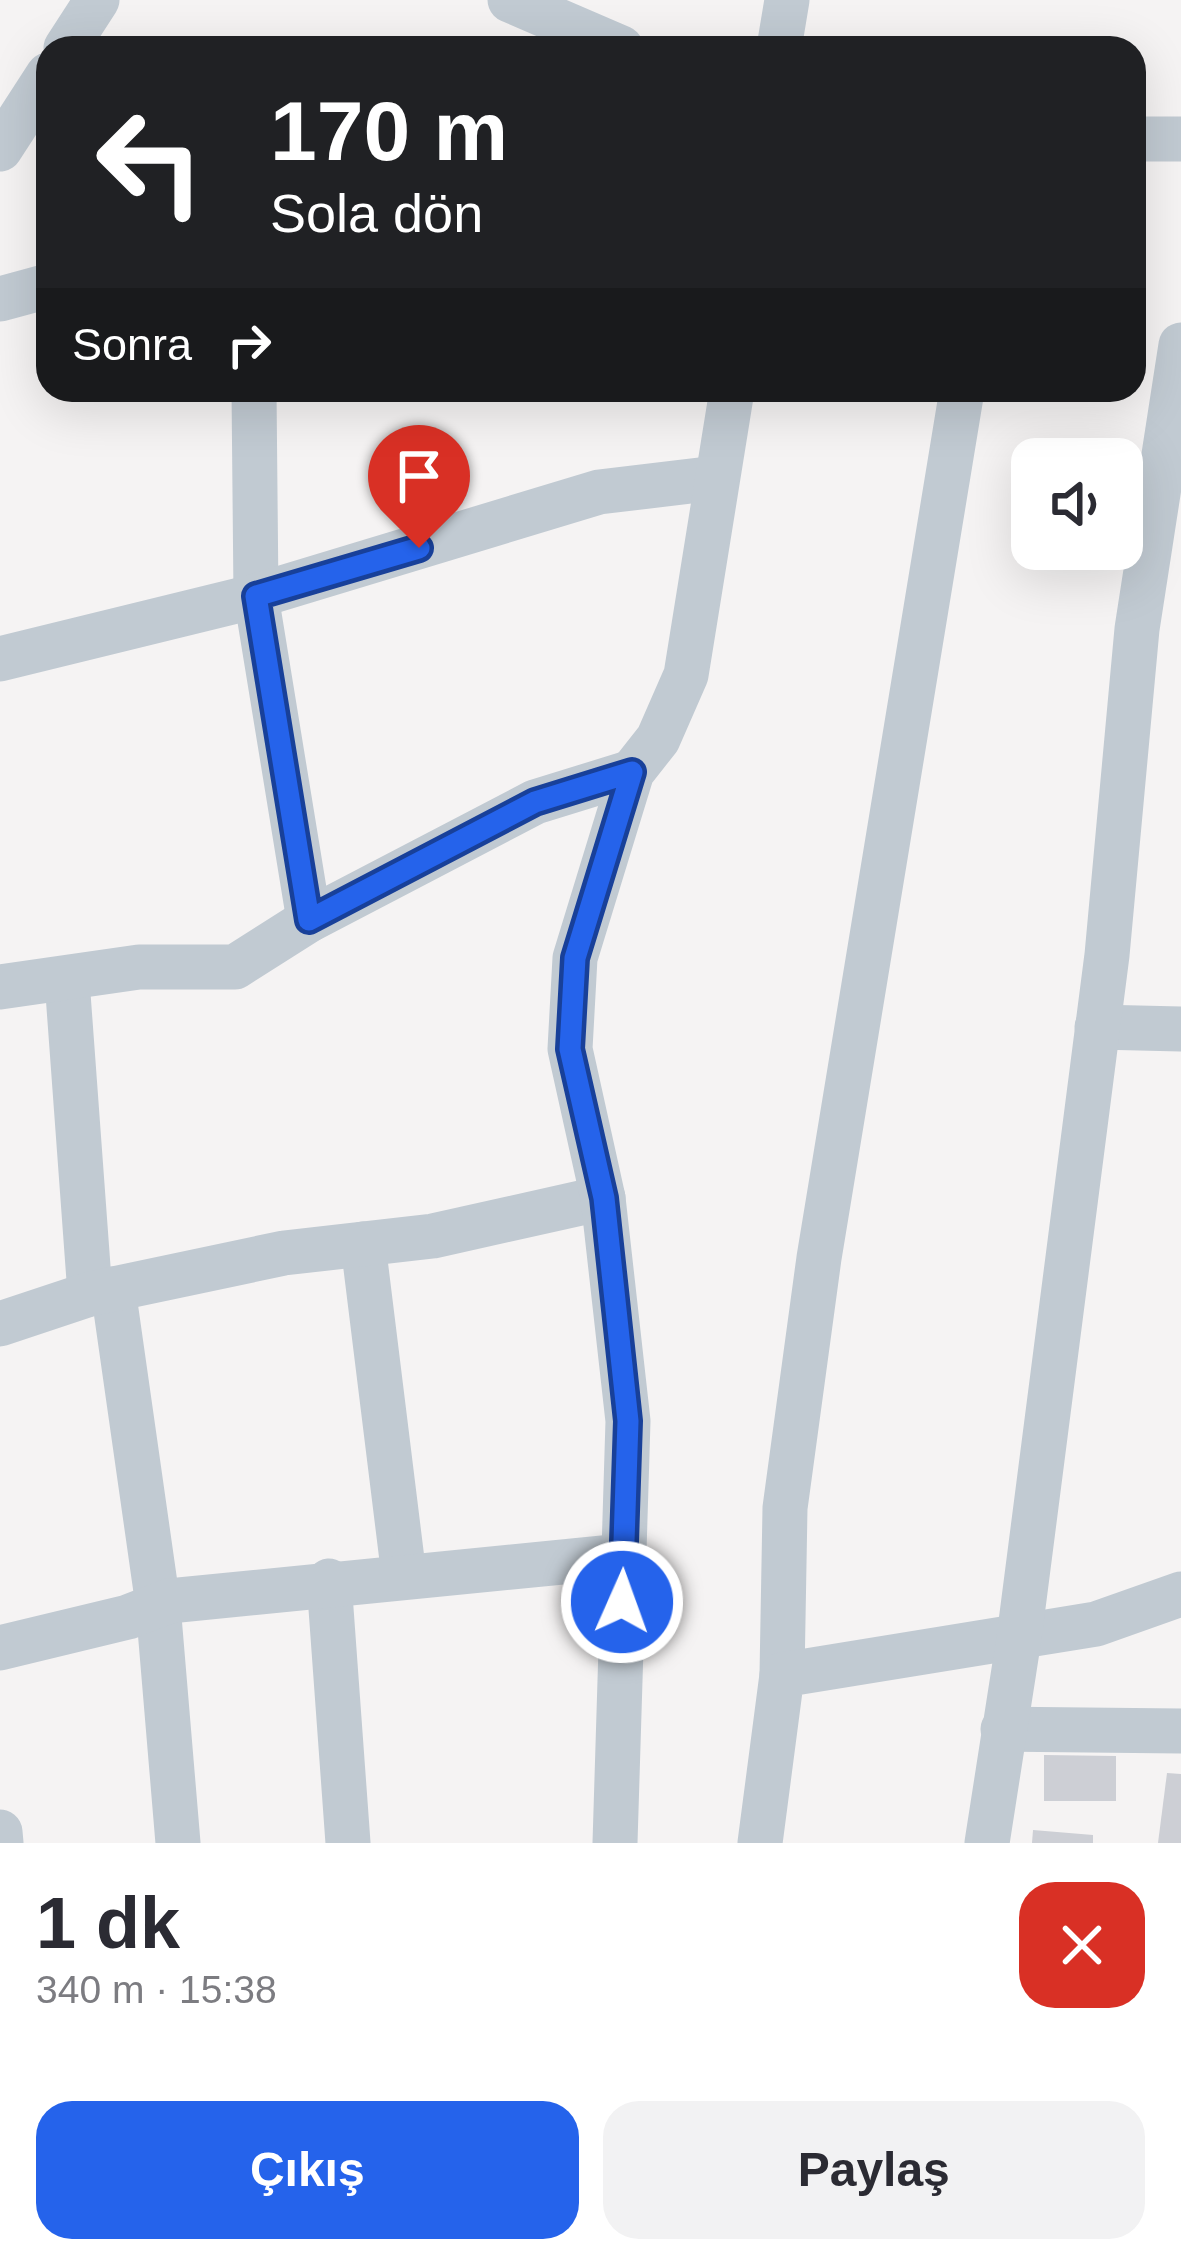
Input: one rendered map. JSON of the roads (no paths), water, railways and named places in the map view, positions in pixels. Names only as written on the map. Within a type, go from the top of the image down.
[{"type":"street","points":[[74,36],[98,0]]},
{"type":"street","points":[[510,0],[593,36]]},
{"type":"street","points":[[781,36],[787,0]]},
{"type":"street","points":[[0,149],[36,94]]},
{"type":"street","points":[[1146,139],[1181,139]]},
{"type":"street","points":[[0,299],[36,289]]},
{"type":"street","points":[[987,1843],[1019,1638],[1097,1028],[1162,594],[1181,345]]},
{"type":"street","points":[[254,402],[256,596],[309,920]]},
{"type":"street","points":[[615,1843],[628,1421],[604,1198],[570,1049],[575,958],[632,772],[658,740],[686,675],[700,611],[730,402]]},
{"type":"street","points":[[760,1843],[782,1675],[785,1508],[819,1258],[960,402]]},
{"type":"street","points":[[0,659],[256,596],[599,492],[716,478]]},
{"type":"street","points":[[0,987],[140,967],[235,967],[309,920],[535,802],[632,772]]},
{"type":"street","points":[[67,980],[102,1291],[158,1605],[178,1843]]},
{"type":"street","points":[[1097,1028],[1181,1029]]},
{"type":"street","points":[[0,1324],[102,1291],[284,1253],[433,1236],[604,1198]]},
{"type":"street","points":[[363,1244],[404,1576]]},
{"type":"street","points":[[0,1648],[158,1605],[328,1581],[623,1556]]},
{"type":"street","points":[[328,1581],[348,1843]]},
{"type":"street","points":[[782,1675],[1096,1624],[1181,1594]]},
{"type":"street","points":[[1004,1729],[1181,1731]]},
{"type":"street","points":[[0,1832],[1,1843]]}]
